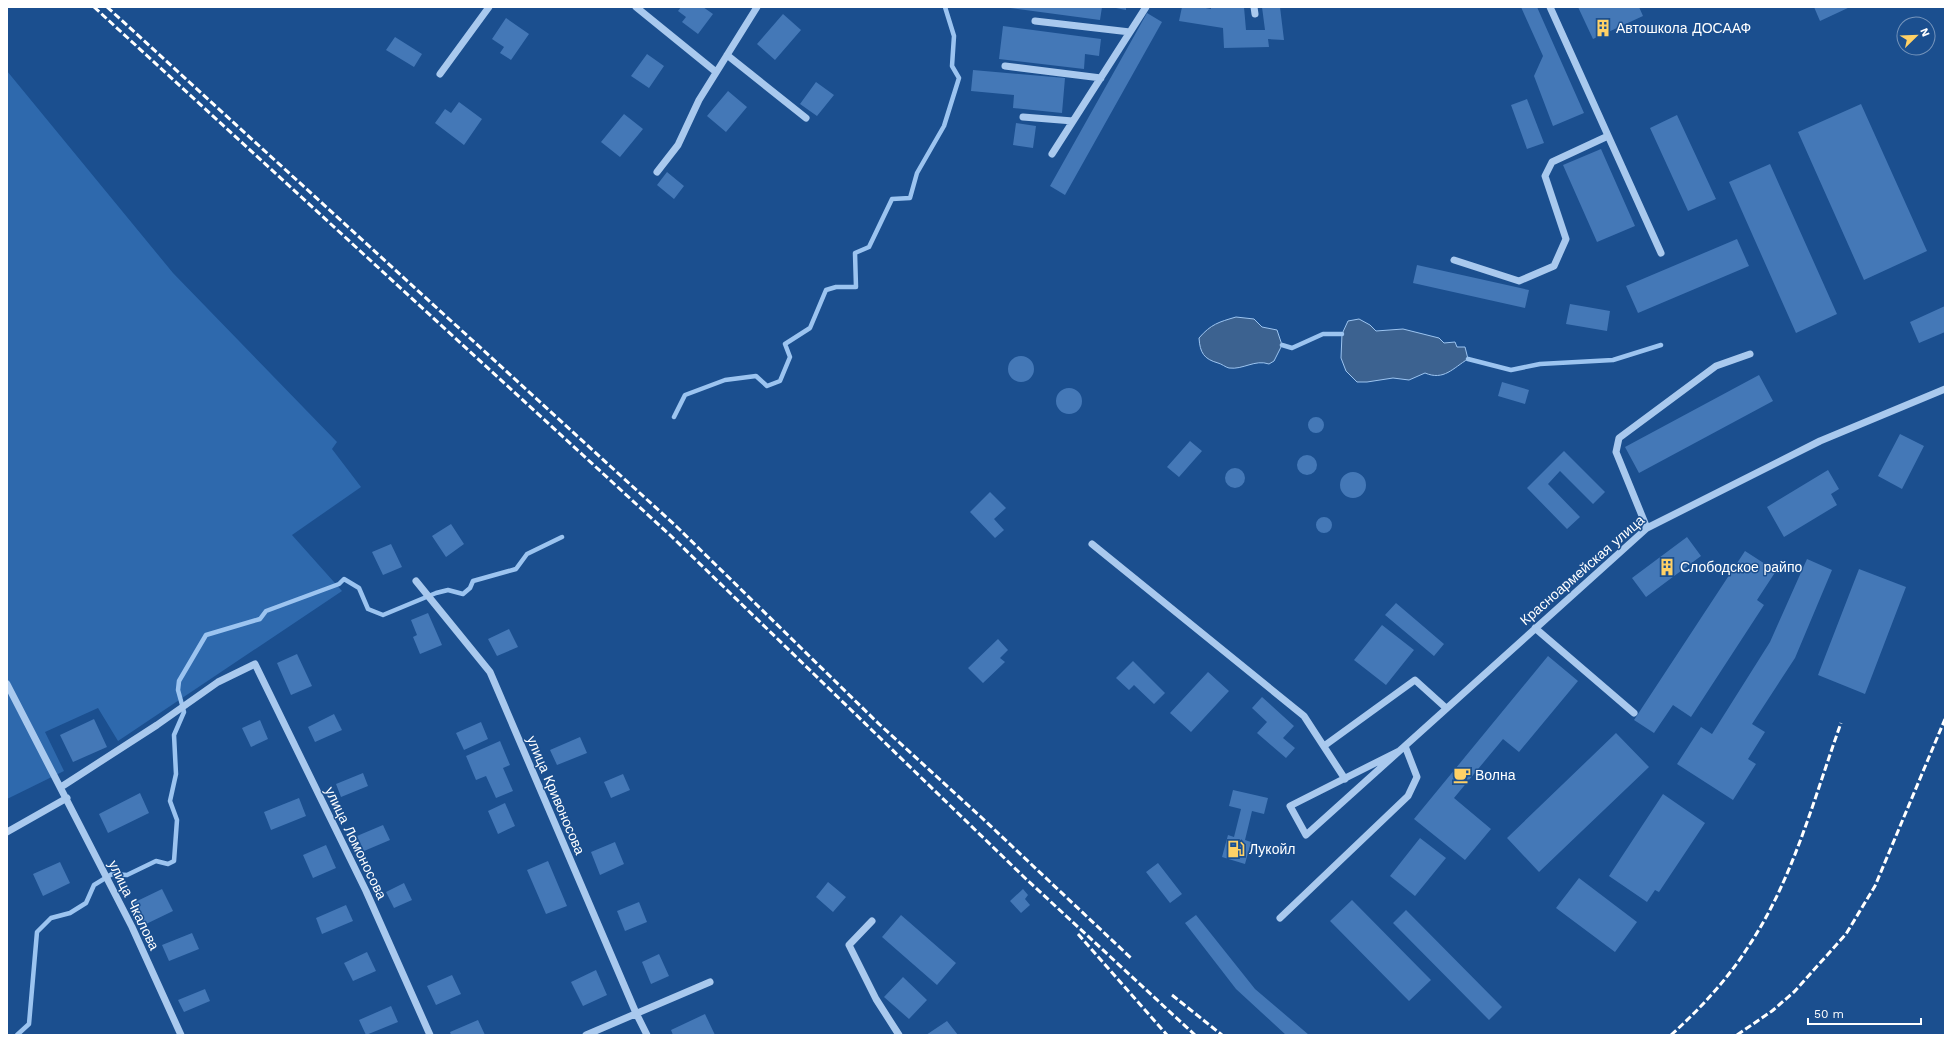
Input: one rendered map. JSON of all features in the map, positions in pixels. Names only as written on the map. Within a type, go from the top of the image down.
[{"type":"street","points":[[440,74],[489,7]]},
{"type":"street","points":[[636,7],[716,72]]},
{"type":"street","points":[[657,172],[678,145],[699,100],[757,7]]},
{"type":"street","points":[[1052,154],[1146,7]]},
{"type":"street","points":[[1550,7],[1661,253]]},
{"type":"street","points":[[1035,21],[1130,32]]},
{"type":"street","points":[[727,55],[806,118]]},
{"type":"street","points":[[1005,66],[1101,78]]},
{"type":"street","points":[[1023,117],[1073,121]]},
{"type":"street","points":[[1454,260],[1519,281],[1554,266],[1566,239],[1546,176],[1552,162],[1608,136]]},
{"type":"street","points":[[1647,528],[1616,452],[1619,438],[1716,366],[1750,354]]},
{"type":"street","name":"Красноармейская улица","points":[[1346,779],[1290,806],[1306,835],[1647,528],[1820,441],[1945,389]]},
{"type":"street","points":[[1092,544],[1304,716],[1346,779],[1399,751]]},
{"type":"street","name":"улица Кривоносова","points":[[416,580],[490,672],[636,1014],[647,1035]]},
{"type":"street","points":[[1535,628],[1634,713]]},
{"type":"street","name":"улица Ломоносова","points":[[61,787],[157,725],[218,682],[255,664],[366,891],[430,1035]]},
{"type":"street","points":[[1324,746],[1415,680],[1446,708]]},
{"type":"street","name":"улица Чкалова","points":[[7,684],[67,798],[132,927],[181,1035]]},
{"type":"street","points":[[1280,918],[1408,796],[1417,777],[1405,746]]},
{"type":"street","points":[[7,832],[67,798]]},
{"type":"street","points":[[872,921],[849,945],[876,999],[899,1035]]},
{"type":"street","points":[[586,1035],[710,982]]},
{"type":"shaded area","points":[[7,71],[173,273],[337,442],[332,449],[361,487],[292,535],[342,591],[118,741],[98,708],[45,732],[64,771],[7,799]]},
{"type":"shaded area","points":[[1236,317],[1254,319],[1262,327],[1277,330],[1282,345],[1274,361],[1269,364],[1259,363],[1239,368],[1229,368],[1209,360],[1204,355],[1200,348],[1199,338],[1216,324]]},
{"type":"shaded area","points":[[1359,319],[1370,325],[1376,331],[1403,329],[1439,338],[1444,343],[1455,342],[1457,347],[1465,347],[1468,359],[1443,374],[1432,375],[1425,373],[1409,380],[1393,378],[1357,382],[1346,371],[1341,358],[1342,334],[1348,321]]},
{"type":"building","points":[[681,7],[703,7],[713,14],[698,34],[682,22],[686,17],[678,11]]},
{"type":"building","points":[[1003,7],[1102,7],[1100,20]]},
{"type":"building","points":[[1111,7],[1126,7],[1126,10]]},
{"type":"building","points":[[1182,7],[1200,7],[1211,9],[1211,7],[1244,7],[1246,30],[1265,30],[1262,7],[1280,7],[1284,40],[1268,39],[1269,47],[1224,48],[1223,28],[1179,21]]},
{"type":"building","points":[[1521,7],[1537,7],[1584,113],[1553,126],[1534,76],[1543,56]]},
{"type":"building","name":"Автошкола ДОСААФ","points":[[1578,7],[1639,7],[1643,16],[1593,39]]},
{"type":"building","points":[[1814,7],[1850,7],[1820,21]]},
{"type":"building","points":[[1147,13],[1162,22],[1065,195],[1050,186]]},
{"type":"building","points":[[783,14],[801,30],[775,60],[757,44]]},
{"type":"building","points":[[506,18],[529,34],[511,60],[500,53],[504,47],[492,39]]},
{"type":"building","points":[[1003,26],[1101,39],[1099,56],[1085,54],[1084,69],[999,59]]},
{"type":"building","points":[[395,37],[422,54],[414,67],[386,50]]},
{"type":"building","points":[[647,54],[664,66],[649,88],[631,76]]},
{"type":"building","points":[[973,70],[1065,78],[1062,113],[1013,108],[1014,95],[971,91]]},
{"type":"building","points":[[816,82],[834,95],[817,116],[800,104]]},
{"type":"building","points":[[728,91],[747,107],[726,132],[707,116]]},
{"type":"building","points":[[1527,99],[1544,143],[1527,149],[1511,105]]},
{"type":"building","points":[[459,102],[482,119],[464,145],[435,123],[445,109],[451,113]]},
{"type":"building","points":[[1861,104],[1927,251],[1864,280],[1798,132]]},
{"type":"building","points":[[624,114],[643,129],[620,157],[601,142]]},
{"type":"building","points":[[1677,115],[1716,199],[1688,211],[1650,128]]},
{"type":"building","points":[[1016,123],[1036,126],[1033,148],[1013,145]]},
{"type":"building","points":[[1601,149],[1635,226],[1597,242],[1563,165]]},
{"type":"building","points":[[1770,164],[1837,314],[1796,333],[1729,182]]},
{"type":"building","points":[[667,172],[684,186],[674,199],[657,185]]},
{"type":"building","points":[[1737,239],[1749,266],[1638,313],[1626,286]]},
{"type":"building","points":[[1417,265],[1529,290],[1525,308],[1413,283]]},
{"type":"building","points":[[1570,304],[1610,311],[1607,331],[1566,324]]},
{"type":"building","points":[[1945,306],[1945,332],[1919,343],[1910,322]]},
{"type":"building","points":[[1021,356],[1030,360],[1034,369],[1030,378],[1021,382],[1012,378],[1008,369],[1012,360]]},
{"type":"building","points":[[1759,375],[1773,401],[1639,473],[1625,447]]},
{"type":"building","points":[[1502,382],[1529,390],[1525,404],[1498,396]]},
{"type":"building","points":[[1069,388],[1078,392],[1082,401],[1078,410],[1069,414],[1060,410],[1056,401],[1060,392]]},
{"type":"building","points":[[1316,417],[1322,419],[1324,425],[1322,431],[1316,433],[1310,431],[1308,425],[1310,419]]},
{"type":"building","points":[[1900,434],[1924,446],[1902,489],[1878,476]]},
{"type":"building","points":[[1190,441],[1202,451],[1179,477],[1167,467]]},
{"type":"building","points":[[1564,451],[1605,492],[1593,504],[1560,471],[1548,484],[1580,517],[1567,529],[1527,488]]},
{"type":"building","points":[[1307,455],[1314,458],[1317,465],[1314,472],[1307,475],[1300,472],[1297,465],[1300,458]]},
{"type":"building","points":[[1235,468],[1242,471],[1245,478],[1242,485],[1235,488],[1228,485],[1225,478],[1228,471]]},
{"type":"building","points":[[1828,470],[1839,489],[1831,494],[1837,505],[1784,537],[1767,507]]},
{"type":"building","points":[[1353,472],[1362,476],[1366,485],[1362,494],[1353,498],[1344,494],[1340,485],[1344,476]]},
{"type":"building","points":[[990,492],[1006,508],[994,519],[1004,530],[995,538],[970,512]]},
{"type":"building","points":[[1324,517],[1330,519],[1332,525],[1330,531],[1324,533],[1318,531],[1316,525],[1318,519]]},
{"type":"building","points":[[451,524],[464,544],[446,557],[432,536]]},
{"type":"building","name":"Слободское райпо","points":[[1687,537],[1701,556],[1646,597],[1632,578]]},
{"type":"building","points":[[391,544],[402,567],[383,575],[372,552]]},
{"type":"building","points":[[1745,551],[1776,571],[1757,600],[1764,605],[1691,717],[1673,705],[1654,733],[1634,720]]},
{"type":"building","points":[[1807,559],[1832,570],[1795,658],[1752,724],[1765,732],[1748,759],[1756,764],[1733,800],[1677,764],[1701,727],[1712,734],[1770,642]]},
{"type":"building","points":[[1859,569],[1906,587],[1865,694],[1818,675]]},
{"type":"building","points":[[1396,603],[1444,644],[1434,656],[1385,615]]},
{"type":"building","points":[[428,613],[442,645],[420,654],[413,637],[417,635],[411,620]]},
{"type":"building","points":[[1382,625],[1414,650],[1386,685],[1354,660]]},
{"type":"building","points":[[509,629],[518,647],[497,656],[488,639]]},
{"type":"building","points":[[998,639],[1008,650],[1000,658],[1005,662],[983,683],[968,668]]},
{"type":"building","points":[[297,654],[312,686],[291,695],[277,663]]},
{"type":"building","name":"Волна","points":[[1548,656],[1578,681],[1519,752],[1503,739],[1454,798],[1491,829],[1465,860],[1414,819]]},
{"type":"building","points":[[1133,661],[1165,693],[1154,704],[1134,685],[1129,690],[1116,678]]},
{"type":"building","points":[[1208,672],[1229,691],[1191,732],[1170,713]]},
{"type":"building","points":[[1262,697],[1294,726],[1283,738],[1295,748],[1286,758],[1257,733],[1267,722],[1252,708]]},
{"type":"building","points":[[334,714],[342,730],[315,742],[308,727]]},
{"type":"building","points":[[94,719],[107,747],[73,762],[60,735]]},
{"type":"building","points":[[260,720],[268,739],[251,747],[242,728]]},
{"type":"building","points":[[481,722],[488,739],[464,750],[456,733]]},
{"type":"building","points":[[1616,733],[1649,767],[1539,872],[1507,838]]},
{"type":"building","points":[[580,737],[587,753],[557,765],[550,750]]},
{"type":"building","points":[[500,741],[510,765],[503,768],[513,791],[496,798],[486,776],[476,780],[466,756]]},
{"type":"building","points":[[363,773],[368,786],[341,797],[336,784]]},
{"type":"building","points":[[623,774],[630,790],[611,798],[604,782]]},
{"type":"building","points":[[1233,790],[1268,798],[1264,814],[1252,811],[1245,840],[1251,842],[1245,864],[1222,857],[1228,835],[1234,837],[1241,809],[1229,806]]},
{"type":"building","points":[[140,793],[149,813],[108,833],[99,814]]},
{"type":"building","points":[[1663,794],[1705,823],[1659,892],[1655,890],[1647,902],[1609,876]]},
{"type":"building","points":[[299,798],[306,816],[271,830],[264,812]]},
{"type":"building","points":[[505,803],[515,826],[498,834],[488,811]]},
{"type":"building","points":[[383,825],[390,840],[364,851],[357,836]]},
{"type":"building","points":[[1420,838],[1446,858],[1415,896],[1390,876]]},
{"type":"building","points":[[615,842],[624,864],[600,875],[591,852]]},
{"type":"building","points":[[326,845],[336,868],[313,878],[303,855]]},
{"type":"building","points":[[548,861],[567,906],[546,914],[527,870]]},
{"type":"building","points":[[60,862],[70,883],[43,896],[33,874]]},
{"type":"building","points":[[1158,863],[1182,894],[1170,903],[1146,872]]},
{"type":"building","points":[[1579,878],[1637,922],[1615,952],[1556,908]]},
{"type":"building","points":[[828,882],[846,897],[833,912],[816,897]]},
{"type":"building","points":[[404,883],[412,900],[394,908],[386,892]]},
{"type":"building","points":[[162,889],[173,911],[144,925],[133,903]]},
{"type":"building","points":[[1023,889],[1028,895],[1025,899],[1030,905],[1021,913],[1010,901]]},
{"type":"building","points":[[1352,900],[1431,980],[1409,1001],[1330,921]]},
{"type":"building","points":[[639,902],[647,922],[625,931],[617,911]]},
{"type":"building","points":[[346,905],[353,921],[322,934],[316,918]]},
{"type":"building","points":[[1406,910],[1502,1007],[1489,1020],[1393,923]]},
{"type":"building","points":[[901,915],[956,963],[937,985],[882,937]]},
{"type":"building","points":[[1196,915],[1255,989],[1309,1035],[1286,1035],[1236,989],[1185,923]]},
{"type":"building","points":[[192,933],[199,949],[169,961],[162,945]]},
{"type":"building","points":[[367,952],[376,971],[353,981],[344,963]]},
{"type":"building","points":[[659,954],[669,976],[651,984],[642,962]]},
{"type":"building","points":[[596,970],[607,995],[583,1006],[571,982]]},
{"type":"building","points":[[452,975],[461,994],[436,1005],[427,986]]},
{"type":"building","points":[[903,977],[927,1000],[909,1019],[884,997]]},
{"type":"building","points":[[205,989],[210,1001],[184,1012],[178,1000]]},
{"type":"building","points":[[391,1006],[398,1022],[366,1035],[359,1020]]},
{"type":"building","points":[[705,1014],[715,1035],[673,1035],[671,1030]]},
{"type":"building","points":[[478,1020],[485,1035],[451,1035],[450,1032]]},
{"type":"building","points":[[947,1021],[958,1035],[926,1035]]},
{"type":"waterway","points":[[674,417],[685,395],[725,380],[756,376],[767,386],[780,381],[790,357],[785,344],[810,328],[826,290],[836,287],[856,287],[855,253],[869,247],[892,199],[910,198],[917,173],[944,126],[959,78],[952,66],[954,36],[945,7]]},
{"type":"waterway","points":[[1282,345],[1292,348],[1323,334],[1342,334]]},
{"type":"waterway","points":[[1468,359],[1511,370],[1540,364],[1613,360],[1661,345]]},
{"type":"waterway","points":[[17,1035],[29,1024],[37,932],[51,918],[70,913],[86,903],[94,885],[112,874],[127,875],[156,861],[168,864],[174,861],[177,820],[170,801],[176,774],[174,735],[184,712],[178,690],[179,681],[206,635],[260,619],[266,611],[339,584],[344,579],[359,588],[368,609],[383,615],[436,593],[448,590],[463,594],[470,588],[473,581],[516,569],[527,554],[562,537]]},
{"type":"railway","points":[[94,7],[670,535],[1025,878],[1195,1035]]},
{"type":"railway","points":[[107,7],[677,527],[879,724],[981,817],[1132,959]]},
{"type":"railway","points":[[1737,1035],[1772,1011],[1794,992],[1846,934],[1875,886],[1945,719]]},
{"type":"railway","points":[[1671,1035],[1703,1004],[1722,982],[1740,959],[1764,921],[1778,894],[1801,838],[1841,723]]},
{"type":"railway","points":[[1078,934],[1167,1035]]},
{"type":"railway","points":[[1172,995],[1222,1035]]},
{"type":"place","name":"Автошкола ДОСААФ","points":[[1603,28]]},
{"type":"place","name":"Слободское райпо","points":[[1667,567]]},
{"type":"place","name":"Волна","points":[[1462,775]]},
{"type":"place","name":"Лукойл","points":[[1236,849]]}]
